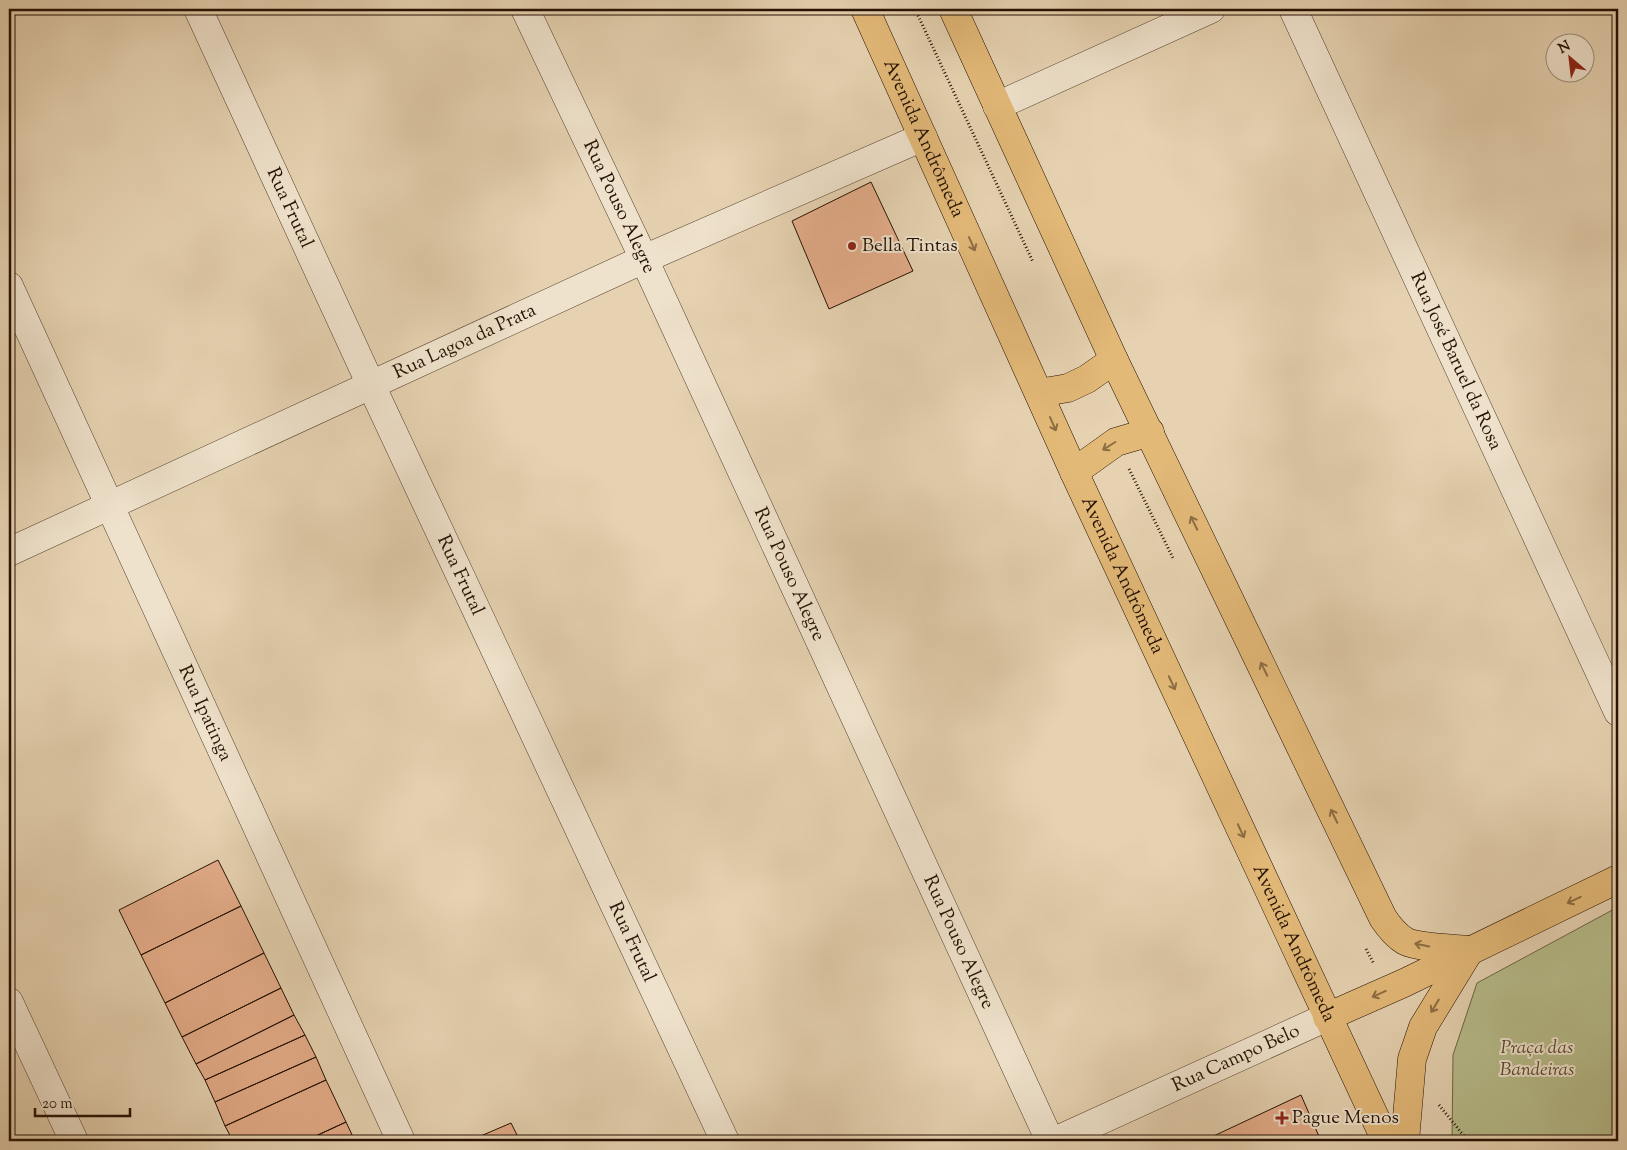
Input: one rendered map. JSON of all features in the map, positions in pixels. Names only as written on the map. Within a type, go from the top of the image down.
[{"type":"main road","name":"Avenida Andrômeda","points":[[865,9],[1074,472],[1386,1141]]},
{"type":"main road","points":[[953,9],[1114,360],[1383,918],[1394,932],[1406,942],[1470,950],[1423,1027],[1412,1058],[1405,1141]]},
{"type":"main road","points":[[1039,393],[1068,388],[1087,379],[1114,360]]},
{"type":"main road","points":[[1074,472],[1116,442],[1133,435],[1150,432]]},
{"type":"main road","name":"Rua Campo Belo","points":[[1327,1017],[1404,983],[1618,879]]},
{"type":"street","name":"Rua Frutal","points":[[198,9],[371,385],[725,1141]]},
{"type":"street","name":"Rua Pouso Alegre","points":[[525,9],[644,259],[1050,1141]]},
{"type":"street","points":[[997,106],[1211,9]]},
{"type":"street","name":"Rua José Baruel da Rosa","points":[[1293,9],[1618,712]]},
{"type":"street","name":"Rua Lagoa da Prata","points":[[9,552],[644,259],[924,137]]},
{"type":"street","name":"Rua Ipatinga","points":[[9,286],[401,1141]]},
{"type":"street","points":[[9,1002],[74,1141]]},
{"type":"street","name":"Rua Campo Belo","points":[[1055,1141],[1327,1017]]},
{"type":"green space","name":"Praça das Bandeiras","points":[[1618,907],[1618,1141],[1452,1141],[1453,1055],[1477,983]]},
{"type":"building","name":"Bella Tintas","points":[[871,182],[913,271],[829,309],[792,221]]},
{"type":"building","points":[[218,860],[241,906],[141,955],[119,910]]},
{"type":"building","points":[[241,906],[264,953],[165,1003],[141,955]]},
{"type":"building","points":[[264,953],[281,988],[182,1037],[165,1003]]},
{"type":"building","points":[[281,988],[294,1015],[196,1064],[182,1037]]},
{"type":"building","points":[[294,1015],[305,1035],[205,1080],[196,1064]]},
{"type":"building","points":[[305,1035],[316,1057],[215,1102],[205,1080]]},
{"type":"building","points":[[316,1057],[326,1080],[225,1126],[215,1102]]},
{"type":"building","points":[[326,1080],[346,1122],[305,1141],[233,1141],[225,1126]]},
{"type":"building","name":"Pague Menos","points":[[1301,1095],[1321,1141],[1203,1141]]},
{"type":"building","points":[[346,1122],[355,1141],[305,1141]]},
{"type":"building","points":[[511,1123],[520,1141],[469,1141]]},
{"type":"place","name":"Bella Tintas","points":[[852,246]]},
{"type":"place","name":"Pague Menos","points":[[1282,1118]]}]
